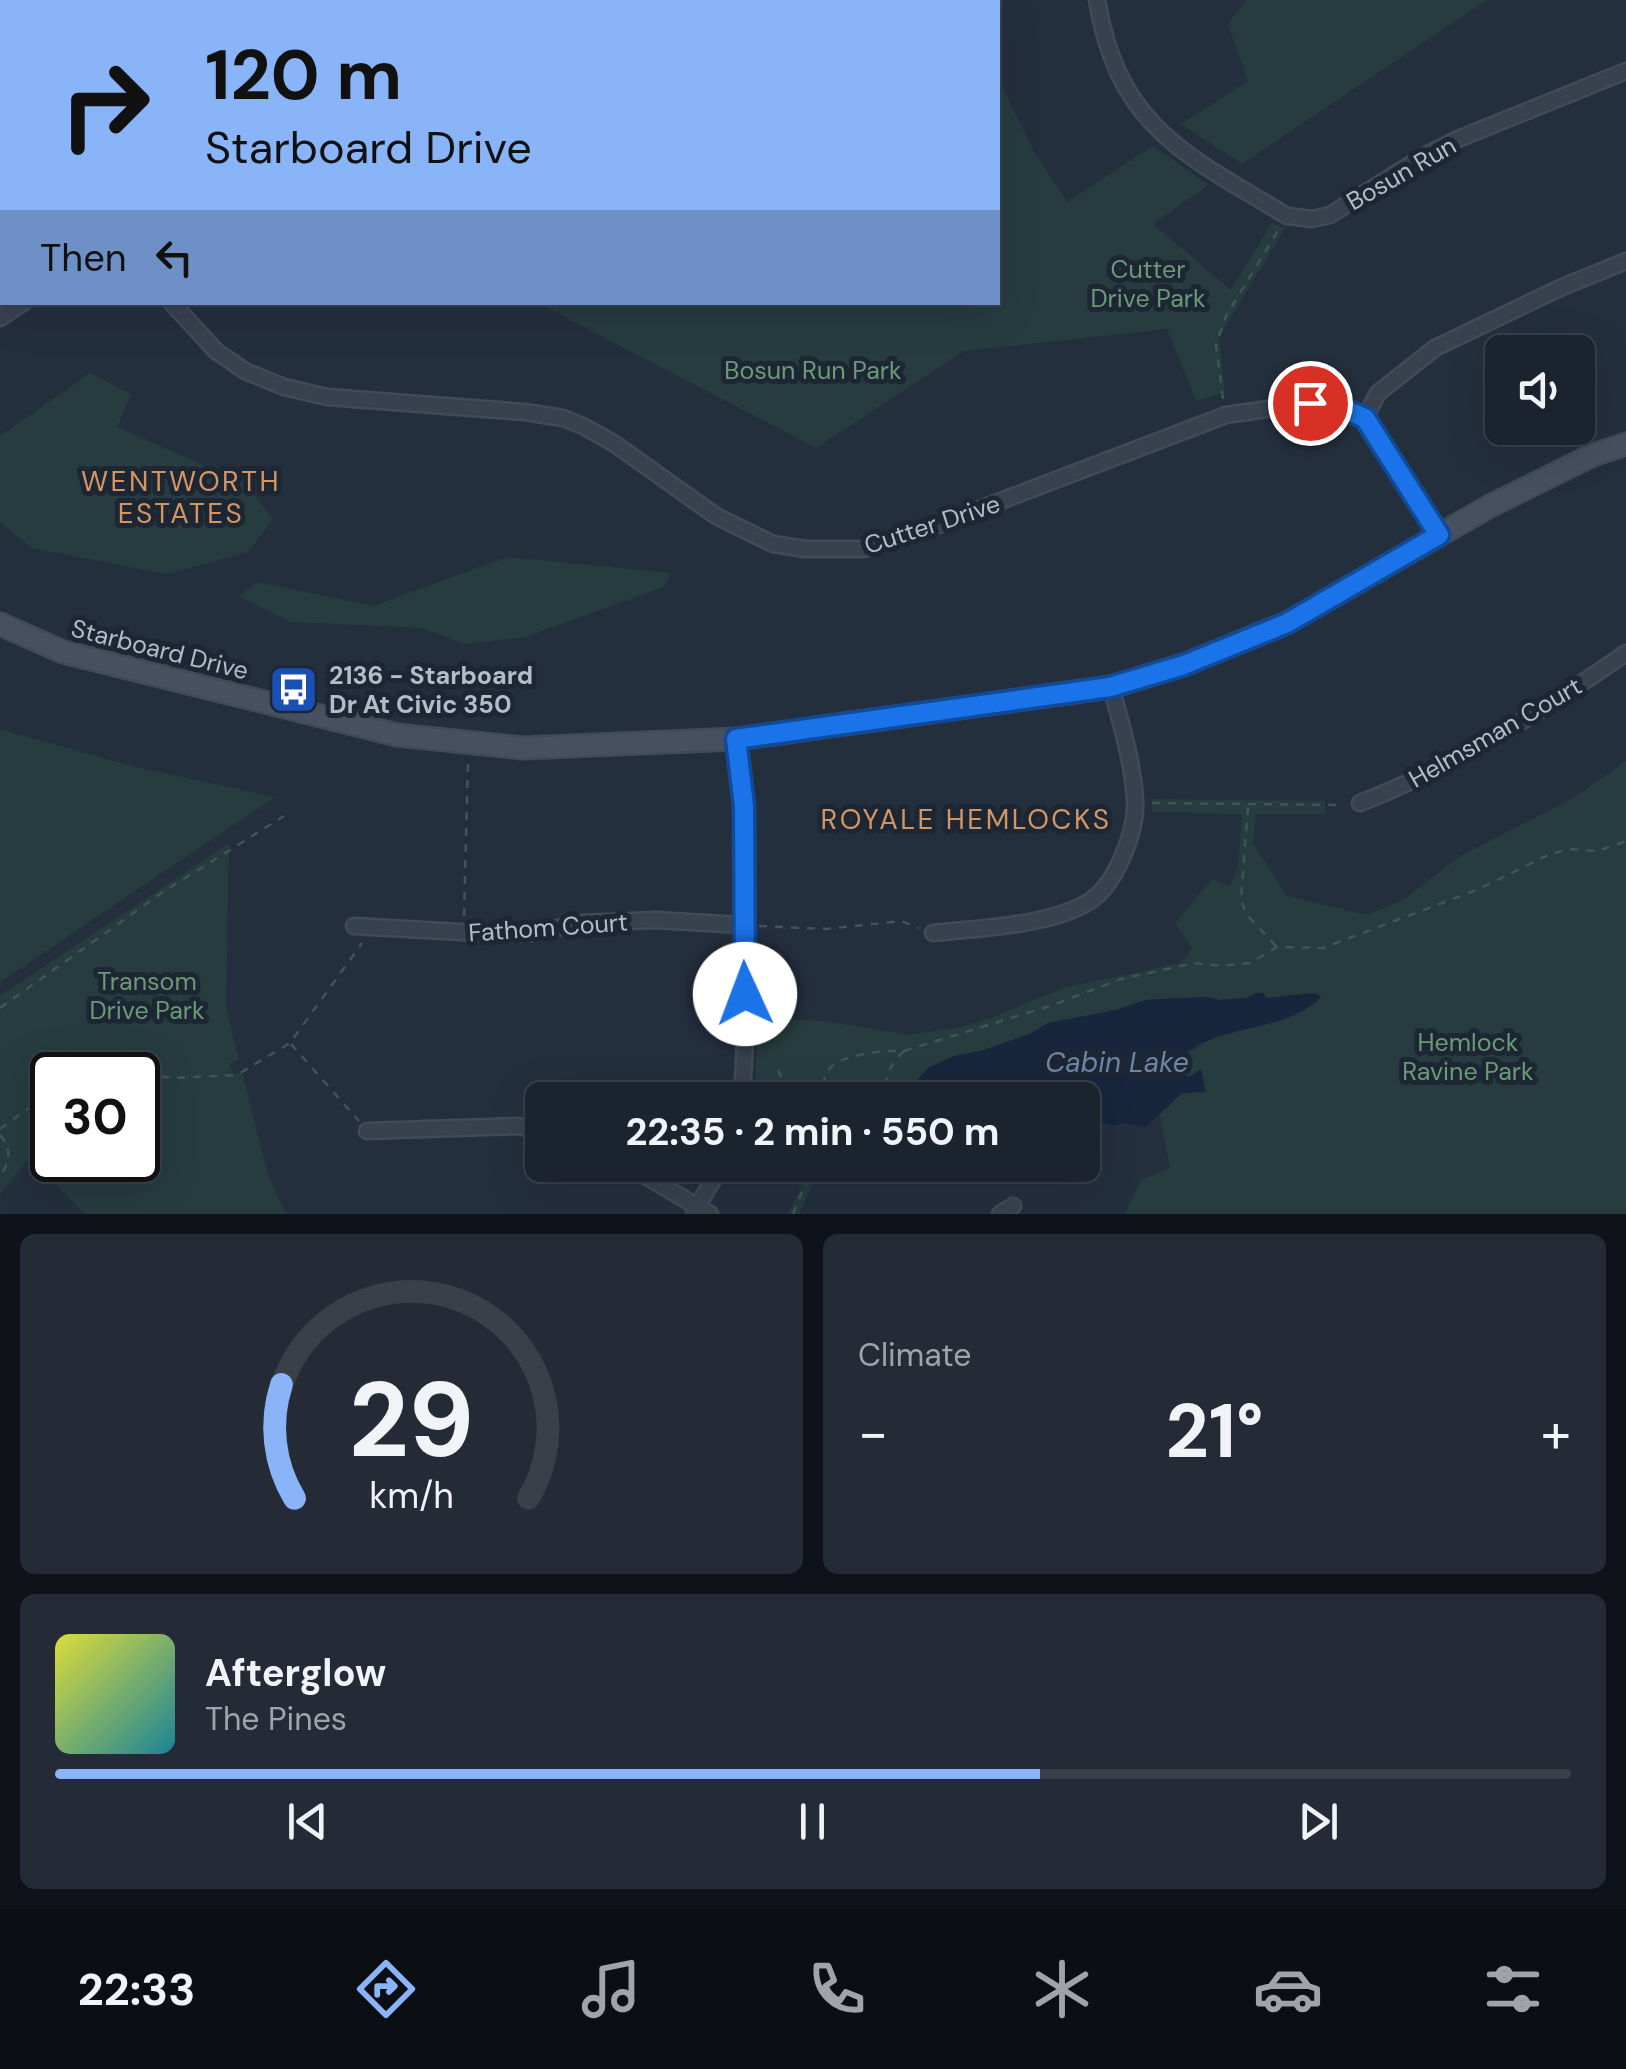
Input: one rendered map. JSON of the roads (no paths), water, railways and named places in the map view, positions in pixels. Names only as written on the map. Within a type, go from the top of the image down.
[{"type":"street","name":"Bosun Run","points":[[1097,0],[1108,55],[1120,82],[1155,129],[1206,167],[1287,216],[1330,215],[1458,139],[1626,70]]},
{"type":"street","points":[[1439,535],[1365,418],[1378,393],[1435,348],[1626,261]]},
{"type":"street","name":"Cutter Drive","points":[[174,305],[216,351],[245,372],[327,397],[563,418],[615,444],[740,530],[773,544],[805,549],[864,549],[922,531],[1226,415],[1310,403],[1337,406],[1365,418]]},
{"type":"street","name":"Starboard Drive","points":[[0,624],[63,652],[398,735],[523,748],[736,739],[1110,687],[1184,665],[1287,623],[1439,535],[1593,454],[1626,444]]},
{"type":"street","name":"Helmsman Court","points":[[1360,803],[1474,750],[1550,706],[1626,653]]},
{"type":"street","points":[[933,934],[1059,914],[1089,902],[1111,882],[1126,847],[1136,803],[1110,687]]},
{"type":"street","points":[[736,739],[744,806],[742,925],[746,1028],[742,1082]]},
{"type":"street","name":"Fathom Court","points":[[354,926],[531,933],[583,923],[742,925]]},
{"type":"street","points":[[367,1131],[525,1127]]},
{"type":"street","points":[[653,1182],[700,1212],[714,1182]]},
{"type":"water","name":"Cabin Lake","points":[[1257,993],[1264,993],[1266,998],[1315,993],[1321,997],[1286,1018],[1203,1042],[1185,1053],[1170,1068],[1189,1077],[1201,1069],[1205,1092],[1182,1093],[1146,1127],[1100,1122],[1100,1082],[916,1082],[928,1068],[954,1056],[981,1051],[1032,1033],[1048,1023],[1116,1010],[1145,1000],[1247,998]]},
{"type":"place","name":"2136 - Starboard Dr At Civic 350","points":[[294,689]]},
{"type":"district","name":"WENTWORTH ESTATES","points":[[181,497]]},
{"type":"district","name":"ROYALE HEMLOCKS","points":[[966,819]]},
{"type":"park label","name":"Cutter Drive Park","points":[[1148,284]]},
{"type":"park label","name":"Bosun Run Park","points":[[813,370]]},
{"type":"park label","name":"Transom Drive Park","points":[[147,996]]},
{"type":"park label","name":"Hemlock Ravine Park","points":[[1468,1056]]}]
